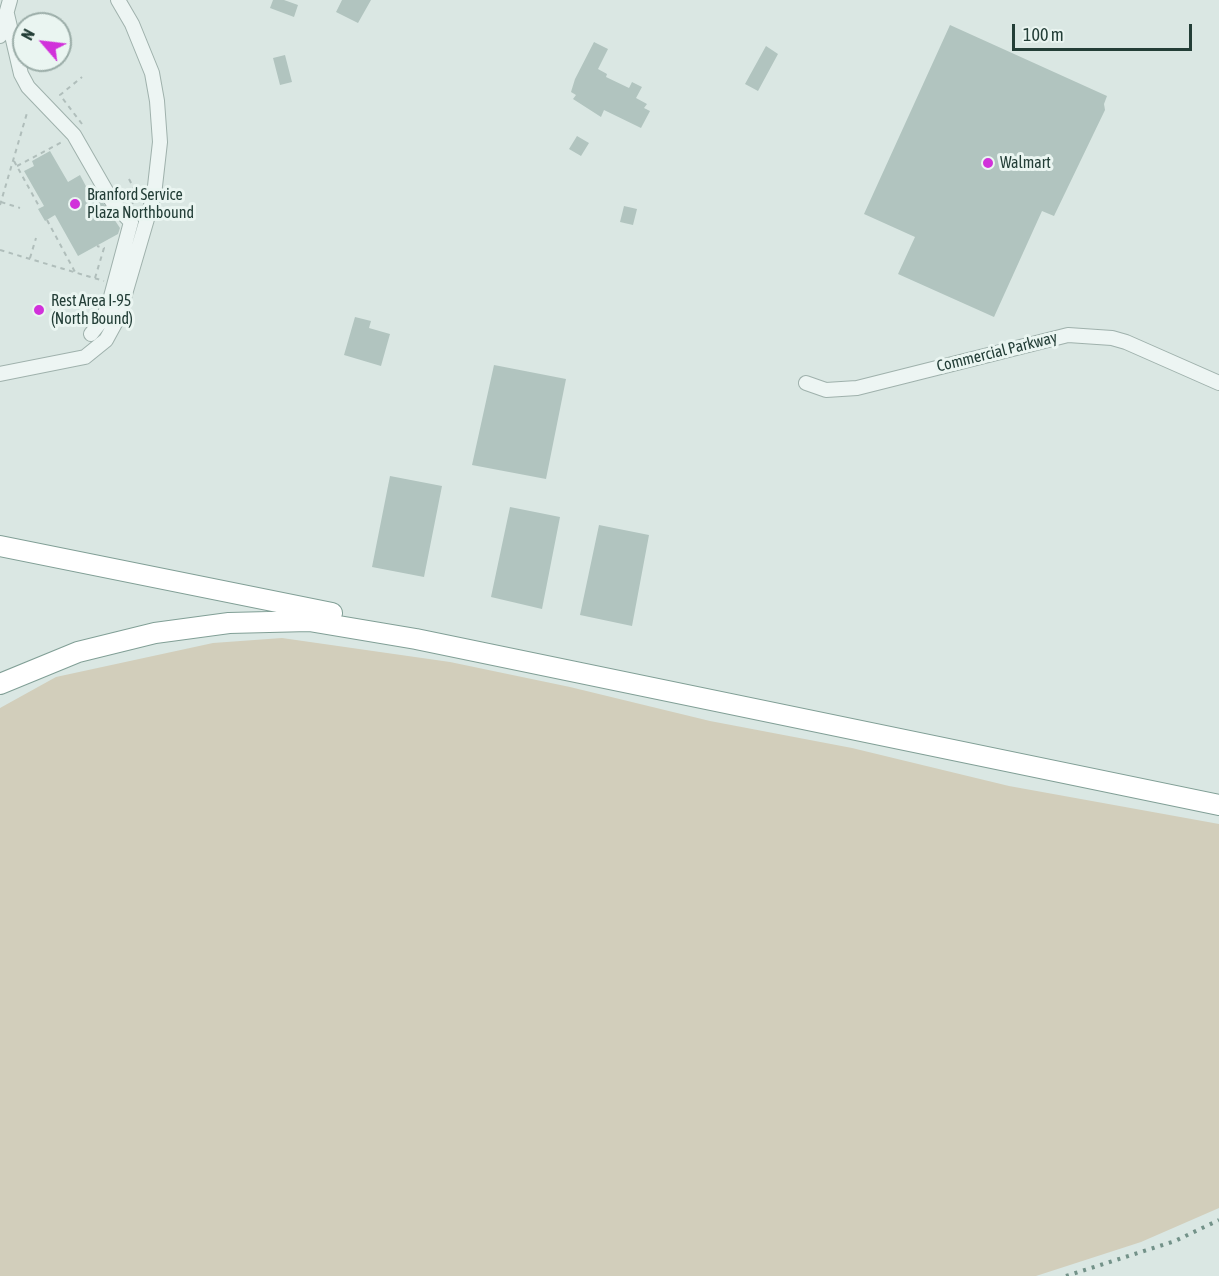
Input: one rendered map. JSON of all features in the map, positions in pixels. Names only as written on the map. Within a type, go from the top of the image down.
[{"type":"highway","points":[[0,546],[1219,795]]},
{"type":"highway","points":[[0,684],[78,652],[155,633],[229,623],[309,621],[427,642],[1219,805]]},
{"type":"street","points":[[0,374],[85,357],[106,340],[118,318],[154,195],[160,142],[152,73],[132,24],[118,0]]},
{"type":"street","points":[[0,36],[9,7]]},
{"type":"street","points":[[9,7],[21,74],[28,87],[74,135],[113,203],[130,219],[132,226],[109,304],[102,320],[91,334]]},
{"type":"street","name":"Commercial Parkway","points":[[806,383],[826,390],[857,387],[1068,335],[1112,338],[1126,342],[1219,383]]},
{"type":"path","points":[[17,166],[84,128],[72,108],[60,95],[82,77]]},
{"type":"path","points":[[20,208],[0,204],[27,113]]},
{"type":"path","points":[[13,160],[40,208]]},
{"type":"path","points":[[47,219],[75,272]]},
{"type":"path","points":[[30,259],[36,238]]},
{"type":"path","points":[[95,278],[104,248],[97,246]]},
{"type":"path","points":[[0,250],[106,281]]},
{"type":"shaded area","points":[[282,638],[450,662],[570,687],[710,721],[852,748],[1009,786],[1219,824],[1219,1208],[1141,1242],[1036,1276],[0,1276],[0,708],[56,677],[213,643]]},
{"type":"building","points":[[273,0],[284,0],[298,5],[294,17],[270,8]]},
{"type":"building","points":[[342,0],[371,0],[358,23],[336,12]]},
{"type":"building","points":[[950,25],[1107,96],[1104,104],[1105,110],[1054,216],[1042,211],[994,317],[898,274],[915,237],[864,214]]},
{"type":"building","points":[[594,42],[608,49],[598,69],[607,74],[606,77],[629,88],[632,82],[642,87],[636,98],[647,104],[644,108],[650,111],[641,128],[604,110],[601,117],[573,99],[576,95],[571,92],[575,79]]},
{"type":"building","points":[[766,46],[778,54],[758,91],[745,84]]},
{"type":"building","points":[[285,55],[292,82],[280,85],[273,58]]},
{"type":"building","points":[[577,136],[589,143],[581,156],[569,149]]},
{"type":"building","name":"Branford Service Plaza Northbound","points":[[50,151],[68,182],[80,175],[89,192],[94,189],[120,228],[118,234],[78,256],[55,215],[45,221],[38,209],[44,206],[24,171],[34,166],[32,161]]},
{"type":"building","points":[[624,206],[637,209],[633,225],[620,222]]},
{"type":"building","points":[[355,317],[371,321],[369,328],[390,334],[381,366],[344,355]]},
{"type":"building","points":[[494,365],[566,379],[546,479],[472,465]]},
{"type":"building","points":[[390,476],[442,486],[424,577],[372,567]]},
{"type":"building","points":[[510,507],[560,517],[542,609],[491,597]]},
{"type":"building","points":[[599,525],[649,535],[632,626],[580,615]]},
{"type":"railway","points":[[1066,1276],[1175,1241],[1219,1220]]},
{"type":"place","name":"Walmart","points":[[988,163]]},
{"type":"place","name":"Branford Service Plaza Northbound","points":[[75,204]]},
{"type":"place","name":"Rest Area I-95 (North Bound)","points":[[39,310]]}]
